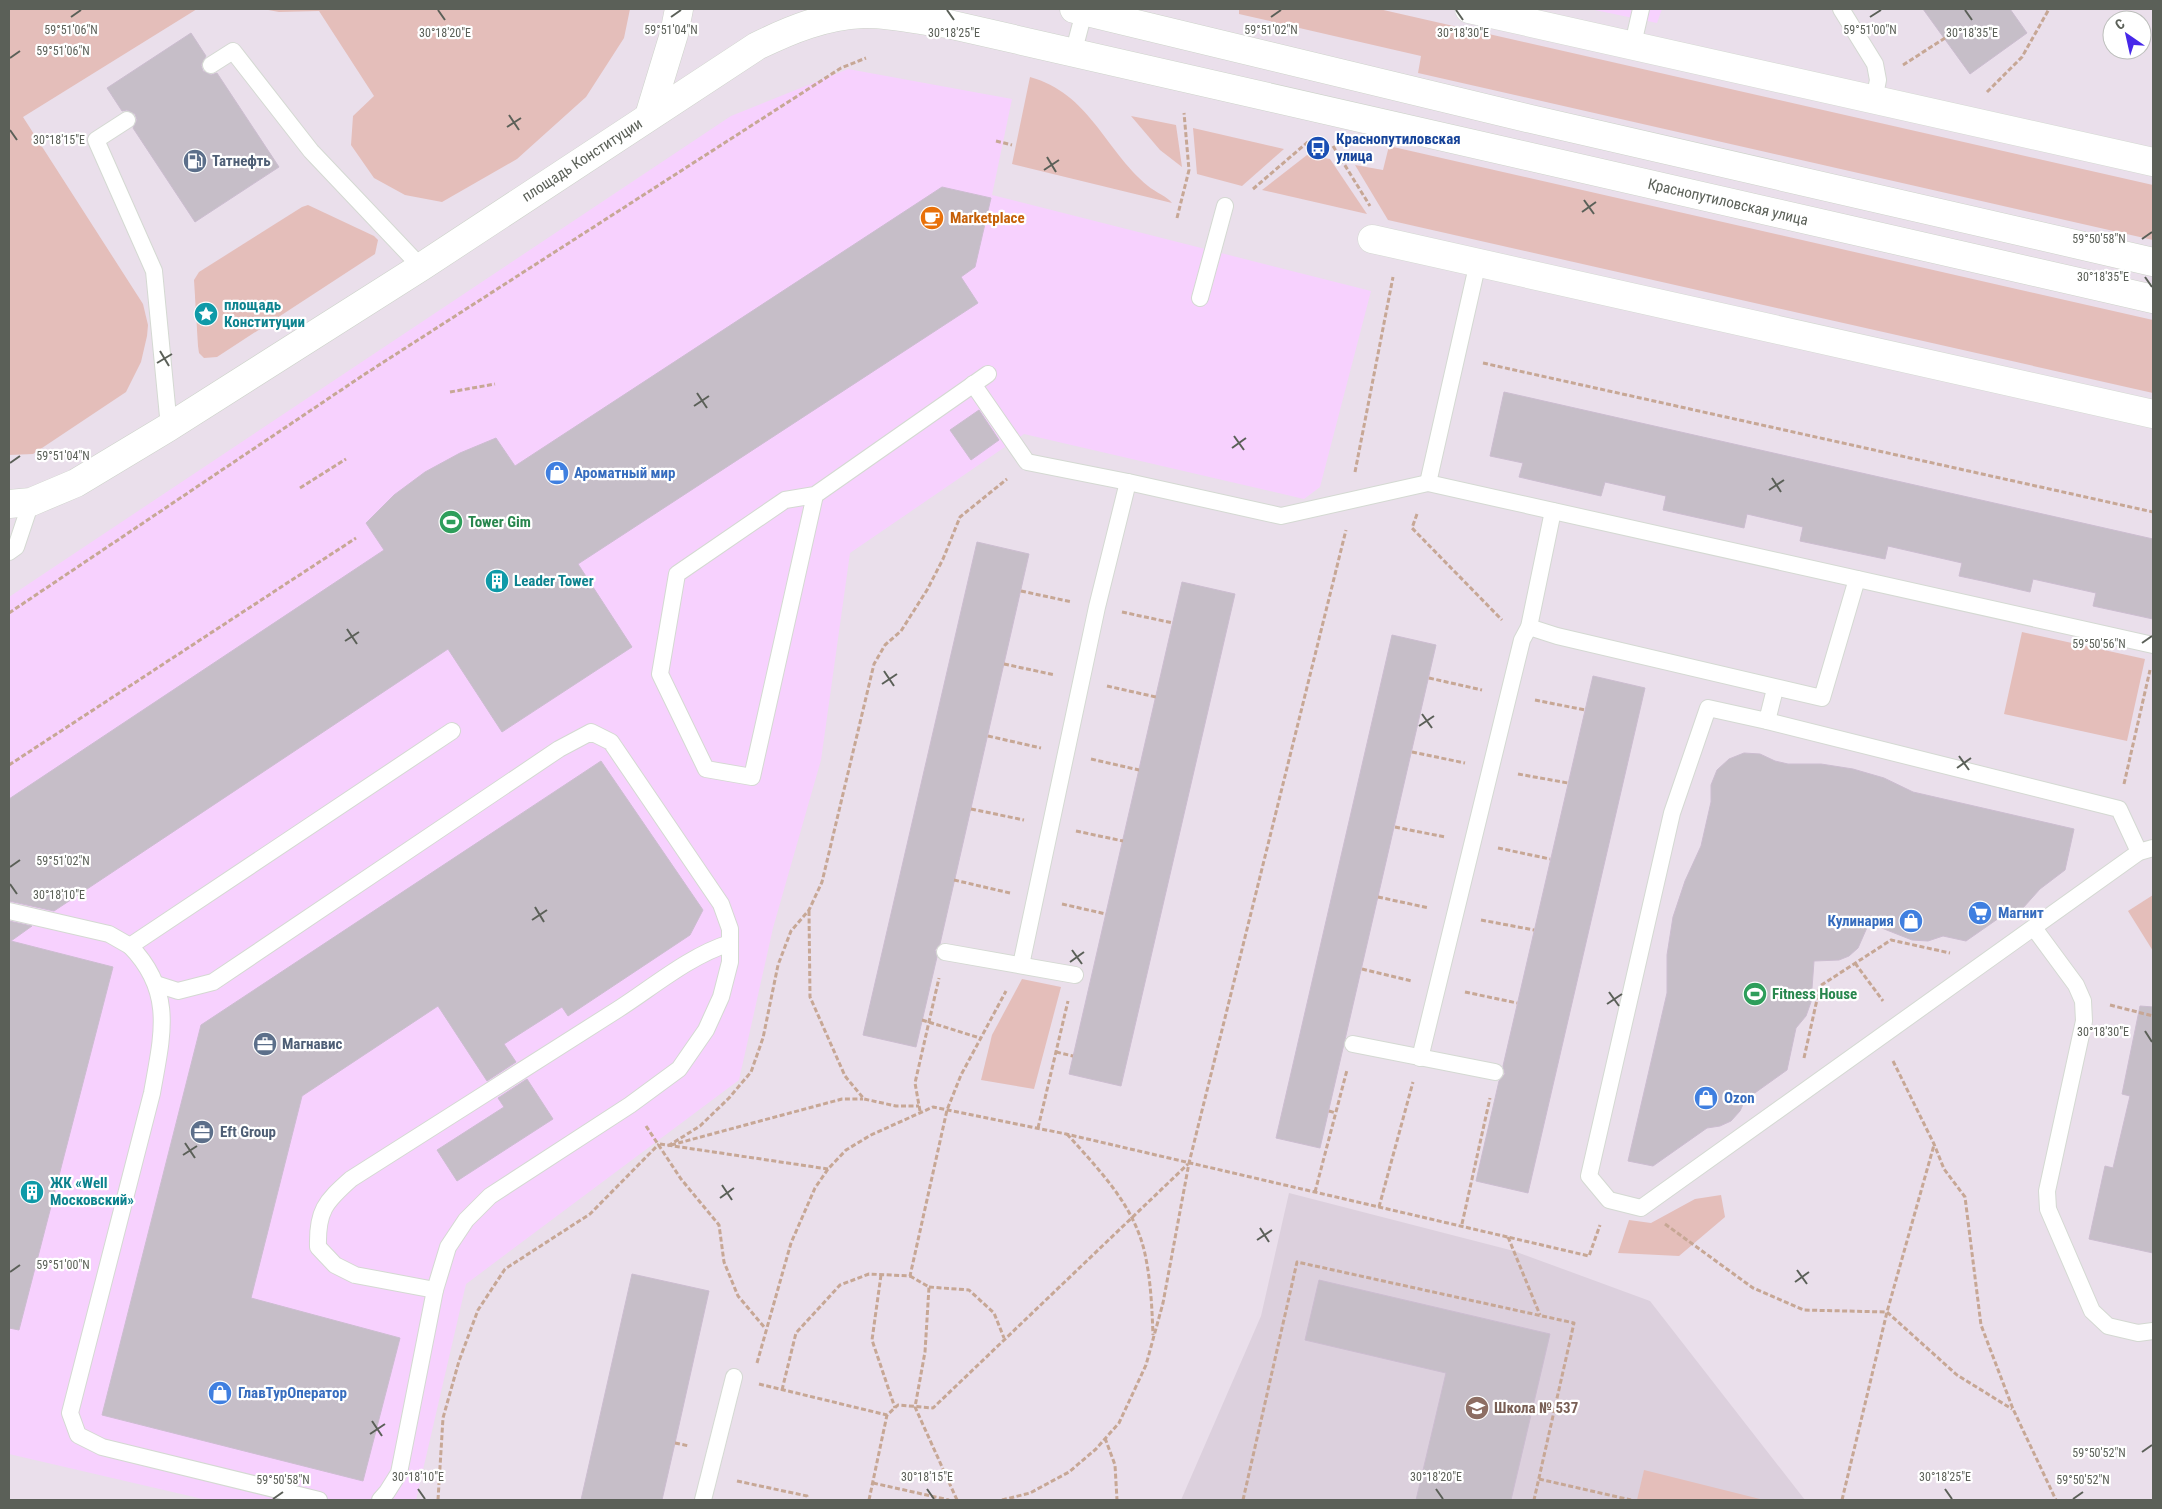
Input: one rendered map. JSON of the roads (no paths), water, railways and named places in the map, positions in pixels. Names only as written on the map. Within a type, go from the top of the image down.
[{"type":"main road","name":"площадь Конституции","points":[[20,503],[76,483],[170,427],[421,267],[649,116],[674,34],[679,9]]},
{"type":"main road","points":[[1469,9],[1632,44],[1876,90],[2153,162]]},
{"type":"main road","points":[[1082,10],[1531,119],[2153,262]]},
{"type":"main road","name":"Краснопутиловская улица","points":[[649,116],[757,46],[797,26],[829,18],[865,14],[948,24],[2153,299]]},
{"type":"main road","points":[[1372,239],[2153,414]]},
{"type":"lane","points":[[1632,44],[1641,9]]},
{"type":"lane","points":[[1841,9],[1875,64],[1876,90]]},
{"type":"lane","points":[[1073,54],[1082,10]]},
{"type":"lane","points":[[212,65],[234,50],[311,151],[421,267]]},
{"type":"lane","points":[[127,120],[96,140],[154,271],[170,427]]},
{"type":"lane","points":[[1200,298],[1224,206]]},
{"type":"lane","points":[[1428,483],[1478,262]]},
{"type":"lane","points":[[815,495],[752,777],[706,769],[660,674],[677,574],[784,500],[815,495],[988,374]]},
{"type":"lane","points":[[973,384],[1027,462],[1281,516],[1428,483],[2153,645]]},
{"type":"lane","points":[[1020,965],[1097,607],[1128,482]]},
{"type":"lane","points":[[9,552],[16,548],[20,503]]},
{"type":"lane","points":[[1420,1058],[1526,633],[1553,511]]},
{"type":"lane","points":[[1526,633],[1557,636],[1775,689],[1822,698],[1857,578]]},
{"type":"lane","points":[[1767,721],[1775,689]]},
{"type":"lane","points":[[1708,708],[1767,721],[2119,809],[2146,850],[1641,1208],[1609,1200],[1589,1176],[1675,804],[1708,708]]},
{"type":"lane","points":[[130,946],[452,731]]},
{"type":"lane","points":[[156,984],[178,991],[212,982],[559,749],[592,732],[611,742],[721,904],[730,930],[730,962],[721,997],[706,1030],[680,1069],[617,1114],[490,1196],[466,1220],[448,1247],[435,1290],[398,1473],[380,1500]]},
{"type":"lane","points":[[9,911],[109,934],[130,946],[146,962],[156,984],[162,1004],[162,1025],[152,1093],[70,1413],[78,1435],[102,1447],[319,1500]]},
{"type":"lane","points":[[2034,928],[2076,985],[2083,1002],[2084,1021],[2047,1190],[2048,1209],[2092,1311],[2108,1326],[2138,1333],[2153,1331]]},
{"type":"lane","points":[[435,1290],[354,1275],[335,1265],[318,1247],[317,1226],[328,1199],[351,1179],[538,1058],[616,1011],[709,950],[730,943]]},
{"type":"lane","points":[[945,952],[1075,975]]},
{"type":"lane","points":[[1353,1044],[1495,1072]]},
{"type":"lane","points":[[703,1500],[734,1377]]},
{"type":"place","name":"Краснопутиловская улица","points":[[1318,148]]},
{"type":"place","name":"Татнефть","points":[[195,161]]},
{"type":"place","name":"Marketplace","points":[[932,218]]},
{"type":"place","name":"площадь Конституции","points":[[206,314]]},
{"type":"place","name":"Ароматный мир","points":[[557,473]]},
{"type":"place","name":"Tower Gim","points":[[451,522]]},
{"type":"place","name":"Leader Tower","points":[[497,581]]},
{"type":"place","name":"Магнит","points":[[1980,913]]},
{"type":"place","name":"Кулинария","points":[[1911,921]]},
{"type":"place","name":"Fitness House","points":[[1755,994]]},
{"type":"place","name":"Магнавис","points":[[265,1044]]},
{"type":"place","name":"Ozon","points":[[1706,1098]]},
{"type":"place","name":"Eft Group","points":[[202,1132]]},
{"type":"place","name":"ЖК «Well Московский»","points":[[32,1192]]},
{"type":"place","name":"ГлавТурОператор","points":[[220,1393]]},
{"type":"place","name":"Школа № 537","points":[[1477,1408]]}]
